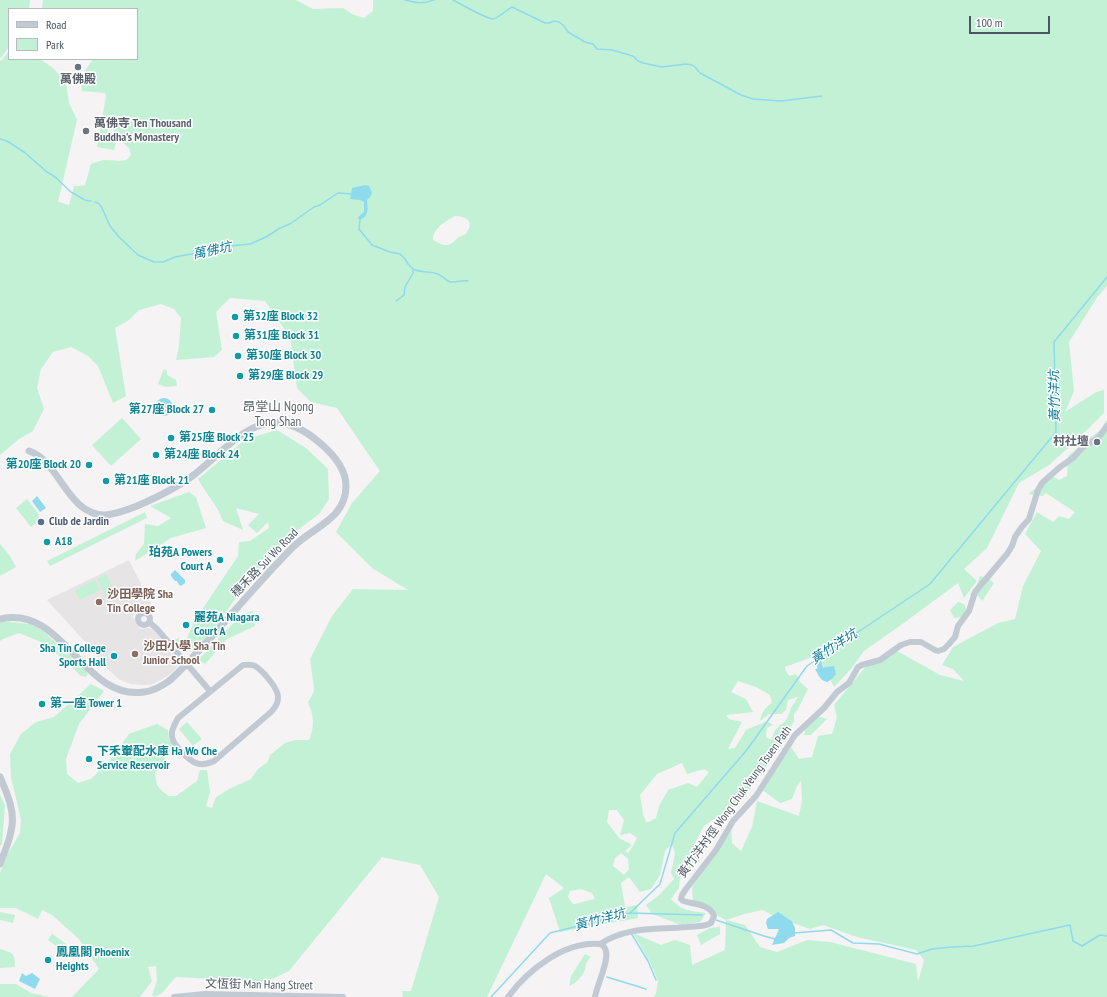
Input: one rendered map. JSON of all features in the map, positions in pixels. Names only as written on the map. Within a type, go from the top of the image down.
[{"type":"street","name":"穗禾路 Sui Wo Road","points":[[0,619],[9,617],[19,618],[30,620],[41,625],[98,677],[111,686],[122,691],[137,693],[146,692],[157,688],[168,682],[187,664],[293,547],[305,536],[328,521],[337,513],[344,498],[346,486],[344,475],[337,460],[317,440],[295,426],[278,422],[256,426],[243,434],[194,474],[165,494],[118,513],[104,515],[90,512],[78,505],[40,456],[29,451]]},
{"type":"street","name":"黃竹洋村徑 Wong Chuk Yeung Tsuen Path","points":[[600,944],[616,935],[633,930],[691,927],[711,923],[714,916],[711,910],[683,901],[681,896],[711,858],[733,821],[756,796],[778,760],[798,732],[824,708],[837,692],[849,683],[861,665],[880,660],[901,646],[910,642],[921,642],[938,651],[947,646],[953,639],[960,624],[968,613],[975,592],[1007,554],[1020,529],[1029,519],[1038,490],[1042,483],[1073,458],[1082,448],[1099,437],[1107,426]]},
{"type":"street","points":[[149,622],[157,629],[210,691]]},
{"type":"street","points":[[243,664],[250,665],[260,669],[277,691],[278,703],[271,712],[214,761],[203,765],[188,760],[174,743],[172,732],[178,718],[210,691],[243,664]]},
{"type":"street","points":[[0,777],[7,792],[13,816],[12,830],[0,864]]},
{"type":"street","points":[[508,997],[521,982],[545,962],[572,948],[591,943],[600,944],[606,950],[605,962],[595,997]]},
{"type":"street","name":"文恆街 Man Hang Street","points":[[174,997],[205,994],[343,997]]},
{"type":"shaded area","points":[[129,560],[151,604],[132,616],[140,629],[149,628],[154,631],[181,663],[169,675],[150,685],[131,684],[120,680],[109,670],[47,600]]},
{"type":"green space","points":[[0,0],[30,0],[29,8],[8,8],[8,48],[0,58]]},
{"type":"green space","points":[[43,0],[296,0],[313,9],[343,8],[352,14],[364,18],[373,11],[373,0],[1107,0],[1107,286],[1098,296],[1069,342],[1074,391],[1065,412],[1096,392],[1104,390],[1104,413],[1049,465],[1019,483],[987,548],[964,569],[977,581],[964,598],[958,583],[864,651],[851,669],[834,687],[818,655],[785,667],[789,676],[796,674],[800,682],[808,689],[794,714],[794,721],[780,748],[767,753],[768,761],[763,772],[738,805],[724,812],[704,826],[695,843],[693,854],[700,860],[693,868],[680,877],[679,888],[671,899],[683,908],[691,911],[706,913],[700,922],[681,925],[652,914],[646,905],[659,895],[674,879],[671,873],[675,854],[672,844],[665,851],[660,875],[651,889],[640,892],[629,877],[621,883],[625,907],[637,905],[638,918],[560,932],[549,898],[564,888],[546,874],[487,997],[403,997],[402,991],[411,991],[439,897],[420,865],[382,857],[289,971],[266,982],[176,977],[162,993],[155,997],[152,995],[157,981],[156,966],[148,967],[152,981],[140,997],[72,997],[99,969],[79,939],[52,915],[42,910],[38,919],[16,908],[0,908],[0,873],[7,855],[20,833],[21,820],[11,777],[10,754],[21,734],[36,722],[54,717],[91,684],[104,691],[79,724],[66,759],[67,774],[78,783],[91,779],[111,759],[129,734],[157,724],[168,730],[169,739],[173,747],[155,774],[157,785],[169,796],[176,796],[197,781],[200,770],[207,770],[210,792],[206,806],[212,808],[216,797],[251,779],[258,769],[267,763],[270,755],[285,743],[295,740],[309,740],[313,721],[312,712],[308,702],[314,692],[310,659],[332,616],[353,589],[408,590],[372,568],[336,532],[352,503],[380,471],[337,408],[311,402],[297,388],[290,337],[265,301],[230,298],[216,312],[222,350],[214,357],[176,360],[179,346],[181,318],[174,309],[161,304],[139,310],[129,320],[115,328],[126,396],[113,403],[98,366],[88,356],[71,347],[53,352],[41,369],[37,388],[44,409],[33,431],[19,439],[0,455],[0,60],[1,61],[8,52],[8,60],[41,60],[53,68],[66,82],[69,103],[77,120],[58,202],[69,205],[74,186],[85,185],[91,164],[105,160],[123,161],[131,155],[129,148],[113,131],[118,117],[110,122],[107,133],[111,133],[112,137],[109,141],[116,143],[114,150],[97,147],[106,96],[105,93],[82,91],[80,78],[92,60],[138,60],[138,8],[42,8]],"holes":[[[455,216],[469,221],[470,226],[466,234],[448,245],[443,245],[433,240],[433,236],[437,229]],[[738,681],[756,687],[770,695],[772,703],[764,710],[760,721],[769,714],[781,714],[786,710],[788,700],[798,697],[791,708],[787,719],[775,730],[771,740],[766,737],[767,728],[773,725],[767,721],[746,730],[735,748],[728,749],[742,722],[729,719],[726,715],[753,712],[746,699],[731,692]],[[682,763],[687,774],[704,769],[709,772],[697,787],[688,783],[668,790],[659,806],[656,818],[646,822],[640,795],[657,774]],[[609,810],[617,810],[624,820],[620,835],[630,833],[637,838],[628,853],[625,851],[632,845],[619,838],[607,822]],[[621,853],[628,859],[629,869],[624,875],[613,866],[615,858]],[[581,889],[592,893],[595,899],[573,904],[568,897],[570,891]]]},
{"type":"green space","points":[[164,369],[167,371],[167,375],[176,380],[177,386],[166,387],[158,384]]},
{"type":"green space","points":[[122,418],[141,439],[111,466],[92,445]]},
{"type":"green space","points":[[1107,420],[1107,997],[654,997],[658,981],[650,962],[633,933],[661,945],[675,940],[690,945],[692,965],[725,950],[726,920],[693,902],[692,887],[731,826],[732,843],[741,851],[752,827],[757,801],[799,816],[802,800],[801,781],[797,786],[792,799],[780,803],[758,787],[791,747],[799,759],[812,757],[818,736],[832,734],[837,717],[834,705],[868,664],[897,651],[940,675],[964,681],[953,669],[942,665],[953,647],[998,623],[1015,619],[1023,586],[1041,551],[1025,534],[1037,512],[1053,522],[1059,516],[1069,519],[1075,512],[1046,493],[1043,496],[1028,494],[1040,485],[1048,473],[1059,480],[1067,476],[1068,456],[1100,430]],"holes":[[[763,910],[776,917],[810,929],[823,925],[857,937],[916,950],[924,960],[918,982],[916,964],[830,942],[807,940],[777,952],[760,947],[745,925],[726,920]]]},
{"type":"green space","points":[[277,430],[306,448],[328,469],[329,499],[319,514],[286,539],[244,587],[215,627],[193,652],[179,645],[174,639],[187,638],[195,620],[238,556],[239,542],[250,541],[269,528],[268,522],[257,533],[248,525],[259,514],[236,508],[243,530],[223,521],[218,510],[198,479],[246,439]]},
{"type":"green space","points":[[189,492],[196,497],[206,528],[171,538],[135,561],[136,554],[144,544],[145,524],[158,526],[171,518],[150,506]]},
{"type":"green space","points":[[27,499],[41,519],[31,527],[16,508]]},
{"type":"green space","points":[[145,512],[147,518],[50,566],[47,561]]},
{"type":"green space","points":[[0,544],[10,556],[16,567],[0,576]]},
{"type":"green space","points":[[106,574],[115,592],[106,597],[97,579]]},
{"type":"green space","points":[[980,576],[988,578],[994,583],[982,601],[978,596],[969,594],[974,592]]},
{"type":"green space","points":[[95,580],[100,590],[80,600],[75,590]]},
{"type":"green space","points":[[958,602],[964,604],[969,616],[954,618],[950,610]]},
{"type":"green space","points":[[253,611],[255,626],[227,639],[205,664],[198,660],[241,615]]},
{"type":"green space","points":[[0,621],[30,624],[43,631],[85,669],[88,674],[86,677],[81,676],[65,660],[41,642],[19,633],[0,641]]},
{"type":"green space","points":[[815,715],[827,719],[811,735],[804,735],[807,722]]},
{"type":"green space","points":[[187,722],[202,739],[193,746],[179,729]]},
{"type":"green space","points":[[0,795],[5,805],[2,844],[0,846]]},
{"type":"green space","points":[[0,912],[15,915],[13,923],[0,920]]},
{"type":"green space","points":[[720,927],[720,934],[701,945],[697,935],[710,928]]},
{"type":"green space","points":[[52,934],[68,945],[63,951],[48,940]]},
{"type":"green space","points":[[0,949],[8,951],[14,956],[15,967],[0,968]]},
{"type":"green space","points":[[585,954],[591,957],[586,963],[584,972],[578,980],[569,986],[571,976]]},
{"type":"green space","points":[[0,984],[16,984],[31,993],[49,997],[0,997]]},
{"type":"water","points":[[365,185],[369,186],[372,192],[371,196],[367,200],[368,209],[366,215],[359,220],[358,217],[364,212],[364,202],[350,199],[352,188]]},
{"type":"water","points":[[160,398],[168,398],[173,403],[171,414],[168,416],[160,416],[155,411],[155,403]]},
{"type":"water","points":[[37,496],[46,508],[40,512],[32,501]]},
{"type":"water","points":[[175,570],[185,580],[185,583],[181,586],[171,576]]},
{"type":"water","points":[[834,666],[836,674],[827,682],[821,679],[815,669]]},
{"type":"water","points":[[778,912],[792,921],[795,928],[795,936],[789,938],[784,943],[772,945],[779,929],[768,929],[766,923],[767,919]]},
{"type":"water","points":[[22,973],[26,976],[32,973],[40,979],[35,989],[19,981]]},
{"type":"waterway","points":[[405,0],[420,3],[434,0]]},
{"type":"waterway","points":[[453,0],[479,14],[493,19],[500,16],[512,7],[545,23],[554,21],[559,22],[568,32],[585,42],[593,44],[597,49],[612,50],[633,56],[638,61],[643,63],[662,67],[686,64],[692,65],[700,73],[741,95],[753,99],[781,101],[822,96]]},
{"type":"waterway","points":[[0,139],[7,141],[24,152],[71,192],[85,200],[91,201]]},
{"type":"waterway","name":"萬佛坑","points":[[95,202],[101,206],[110,226],[138,255],[154,262],[163,262],[175,257],[191,254],[209,254],[219,252],[229,246],[250,244],[290,224],[314,207],[320,205],[338,193],[352,194]]},
{"type":"waterway","points":[[360,220],[359,229],[372,245],[400,254],[413,269],[413,273],[405,287],[404,295],[396,301]]},
{"type":"waterway","points":[[413,269],[438,274],[450,282],[468,281]]},
{"type":"waterway","name":"黃竹洋坑","points":[[491,997],[550,933],[630,913],[660,884],[675,833],[746,751],[807,666],[930,584],[1056,432],[1054,342],[1107,277]]},
{"type":"waterway","points":[[817,658],[823,675]]},
{"type":"waterway","points":[[630,913],[702,915]]},
{"type":"waterway","points":[[716,920],[764,936],[775,939],[777,938]]},
{"type":"waterway","points":[[794,933],[831,930],[853,943],[879,944],[917,954],[932,949],[974,946],[1070,925],[1073,941],[1082,946],[1100,935],[1107,936]]},
{"type":"waterway","points":[[631,933],[648,961],[656,980]]},
{"type":"waterway","points":[[607,977],[646,989]]},
{"type":"place","name":"萬佛殿","points":[[78,67]]},
{"type":"place","name":"萬佛寺 Ten Thousand Buddha's Monastery","points":[[86,131]]},
{"type":"place","name":"第32座 Block 32","points":[[235,317]]},
{"type":"place","name":"第31座 Block 31","points":[[236,336]]},
{"type":"place","name":"第30座 Block 30","points":[[238,356]]},
{"type":"place","name":"第29座 Block 29","points":[[240,376]]},
{"type":"place","name":"第27座 Block 27","points":[[212,410]]},
{"type":"place","name":"第25座 Block 25","points":[[171,438]]},
{"type":"place","name":"村社壇","points":[[1097,442]]},
{"type":"place","name":"第24座 Block 24","points":[[156,455]]},
{"type":"place","name":"第20座 Block 20","points":[[89,465]]},
{"type":"place","name":"第21座 Block 21","points":[[106,481]]},
{"type":"place","name":"Club de Jardin","points":[[41,522]]},
{"type":"place","name":"A18","points":[[47,542]]},
{"type":"place","name":"珀苑A Powers Court A","points":[[220,560]]},
{"type":"place","name":"沙田學院 Sha Tin College","points":[[99,602]]},
{"type":"place","name":"麗苑A Niagara Court A","points":[[186,625]]},
{"type":"place","name":"沙田小學 Sha Tin Junior School","points":[[135,654]]},
{"type":"place","name":"Sha Tin College Sports Hall","points":[[114,656]]},
{"type":"place","name":"第一座 Tower 1","points":[[42,704]]},
{"type":"place","name":"下禾輋配水庫 Ha Wo Che Service Reservoir","points":[[89,759]]},
{"type":"place","name":"鳳凰閣 Phoenix Heights","points":[[48,960]]},
{"type":"district","name":"昂堂山 Ngong Tong Shan","points":[[278,414]]}]
